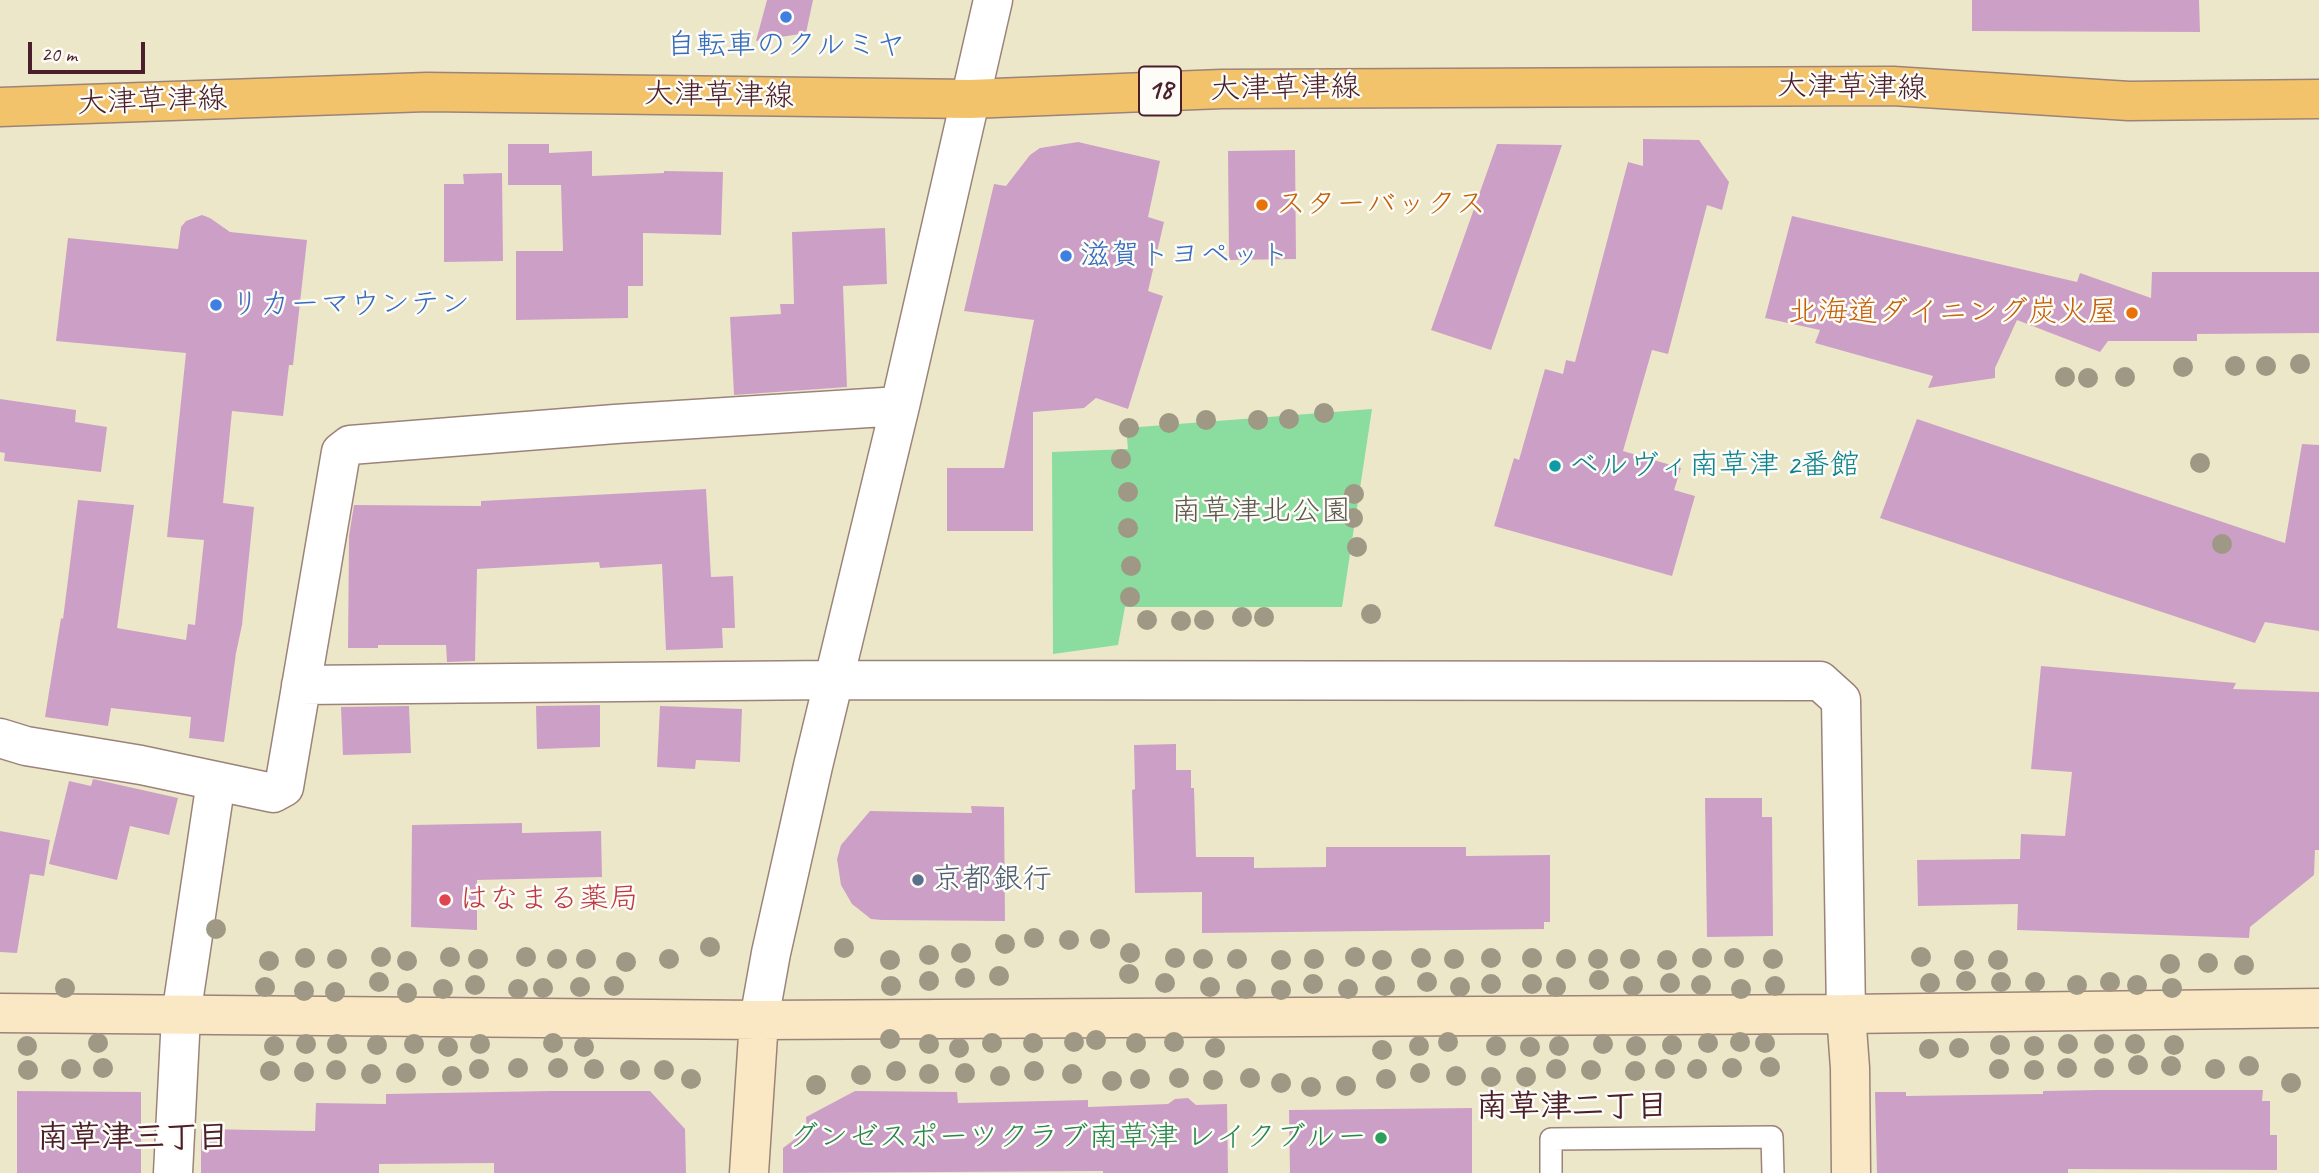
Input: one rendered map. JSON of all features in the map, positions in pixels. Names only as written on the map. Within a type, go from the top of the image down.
[{"type":"main road","name":"大津草津線","points":[[0,107],[428,92],[970,99],[1222,89],[1893,86],[2129,101],[2319,99]]},
{"type":"street","points":[[749,1173],[759,1020],[771,953],[993,0]]},
{"type":"street","points":[[0,738],[26,747],[141,765],[273,793],[284,788],[341,452],[350,445],[615,424],[900,406]]},
{"type":"street","points":[[301,685],[833,680],[1820,681],[1841,701],[1851,1173]]},
{"type":"street","points":[[173,1173],[181,1016],[216,781]]},
{"type":"street","points":[[0,1013],[759,1020],[1846,1014],[2319,1008]]},
{"type":"lane","points":[[1551,1173],[1551,1139],[1773,1137],[1773,1173]]},
{"type":"green space","name":"南草津北公園","points":[[1372,409],[1342,607],[1125,607],[1118,645],[1053,654],[1052,452],[1128,449],[1126,428]]},
{"type":"building","name":"自転車のクルミヤ","points":[[767,0],[813,0],[806,33],[756,41]]},
{"type":"building","points":[[1972,0],[2199,0],[2200,32],[1972,31]]},
{"type":"building","points":[[1643,139],[1699,140],[1729,182],[1722,210],[1707,205],[1668,354],[1652,350],[1623,451],[1681,468],[1674,490],[1695,496],[1672,576],[1494,526],[1514,458],[1519,460],[1545,369],[1563,374],[1566,360],[1575,362],[1628,162],[1643,166]]},
{"type":"building","name":"滋賀トヨペット","points":[[1078,142],[1160,161],[1148,217],[1164,222],[1148,291],[1163,296],[1128,409],[1096,398],[1084,408],[1033,412],[1033,531],[947,531],[947,468],[1004,468],[1034,320],[964,311],[994,184],[1006,186],[1030,155],[1040,148]]},
{"type":"building","points":[[508,144],[549,144],[549,153],[592,151],[592,176],[664,171],[723,172],[721,235],[643,233],[643,286],[628,286],[628,318],[516,320],[516,251],[563,251],[561,185],[508,185]]},
{"type":"building","points":[[1497,144],[1562,145],[1491,350],[1431,330]]},
{"type":"building","name":"スターバックス","points":[[1295,150],[1296,259],[1229,260],[1228,151]]},
{"type":"building","points":[[502,173],[503,261],[444,262],[444,184],[464,184],[463,174]]},
{"type":"building","points":[[202,215],[230,232],[307,240],[293,365],[289,365],[283,416],[232,411],[223,503],[254,507],[242,625],[224,742],[189,738],[191,717],[111,708],[108,726],[45,717],[61,618],[63,619],[78,500],[134,505],[117,628],[186,640],[188,624],[195,625],[204,540],[167,537],[186,353],[56,341],[68,238],[178,249],[181,227],[186,221]]},
{"type":"building","points":[[1792,216],[2077,282],[2080,273],[2151,298],[2152,272],[2319,272],[2319,333],[2197,334],[2197,341],[2108,341],[2100,352],[2017,320],[1995,368],[1995,378],[1928,388],[1933,376],[1815,343],[1820,330],[1765,318]]},
{"type":"building","points":[[885,228],[887,284],[843,286],[847,387],[734,395],[730,317],[781,314],[780,304],[794,304],[792,232]]},
{"type":"building","points":[[0,399],[76,410],[75,422],[107,427],[101,472],[4,461],[5,453],[0,452]]},
{"type":"building","points":[[1917,419],[2285,543],[2302,444],[2319,445],[2319,631],[2265,622],[2255,643],[1880,518]]},
{"type":"building","points":[[706,489],[711,577],[733,576],[735,628],[722,628],[723,648],[666,650],[662,564],[600,568],[599,562],[477,569],[475,661],[447,662],[446,645],[348,648],[349,536],[354,505],[481,506],[481,501]]},
{"type":"building","points":[[2041,666],[2236,683],[2233,689],[2319,692],[2319,850],[2315,850],[2314,875],[2250,927],[2249,938],[2017,930],[2018,904],[1918,906],[1917,860],[2020,859],[2021,834],[2065,836],[2072,772],[2031,769]]},
{"type":"building","points":[[600,705],[600,747],[537,749],[536,706]]},
{"type":"building","points":[[409,706],[411,753],[343,755],[341,707]]},
{"type":"building","points":[[660,706],[742,709],[740,762],[696,760],[695,769],[657,767]]},
{"type":"building","points":[[1176,744],[1176,770],[1191,770],[1196,857],[1254,857],[1254,868],[1326,867],[1326,847],[1466,847],[1466,856],[1550,855],[1550,922],[1544,922],[1544,929],[1202,933],[1202,892],[1135,893],[1132,790],[1135,789],[1134,745]]},
{"type":"building","points":[[93,779],[178,798],[169,835],[130,826],[117,880],[49,864],[69,781],[91,786]]},
{"type":"building","points":[[1705,798],[1762,798],[1762,817],[1772,817],[1773,936],[1707,937]]},
{"type":"building","points":[[971,806],[1004,807],[1005,921],[871,919],[852,904],[841,885],[837,859],[841,845],[870,811],[972,813]]},
{"type":"building","points":[[522,823],[522,833],[601,831],[602,877],[477,880],[477,930],[411,927],[412,825]]},
{"type":"building","points":[[0,831],[50,840],[44,876],[30,874],[17,953],[0,952]]},
{"type":"building","points":[[2263,1090],[2262,1101],[2270,1101],[2270,1135],[2277,1135],[2277,1170],[2068,1169],[2068,1173],[1877,1173],[1875,1092],[1906,1092],[1906,1096],[2043,1094],[2043,1091]]},
{"type":"building","points":[[17,1091],[141,1092],[141,1173],[17,1173]]},
{"type":"building","points":[[650,1091],[685,1129],[686,1173],[494,1173],[494,1163],[379,1164],[379,1173],[201,1173],[201,1129],[315,1131],[316,1103],[386,1104],[386,1094]]},
{"type":"building","points":[[855,1091],[957,1092],[958,1103],[1088,1100],[1088,1107],[1168,1104],[1175,1099],[1188,1098],[1196,1105],[1227,1104],[1228,1173],[783,1173],[783,1148],[807,1130],[806,1117]]},
{"type":"building","name":"グンゼスポーツクラブ南草津 レイクブルー","points":[[1472,1108],[1472,1173],[1290,1173],[1289,1110]]},
{"type":"place","name":"自転車のクルミヤ","points":[[786,17]]},
{"type":"place","name":"スターバックス","points":[[1262,205]]},
{"type":"place","name":"滋賀トヨペット","points":[[1066,256]]},
{"type":"place","name":"リカーマウンテン","points":[[216,305]]},
{"type":"place","name":"北海道ダイニング炭火屋","points":[[2132,313]]},
{"type":"place","name":"ベルヴィ南草津 2番館","points":[[1555,466]]},
{"type":"place","name":"京都銀行","points":[[918,880]]},
{"type":"place","name":"はなまる薬局","points":[[445,900]]},
{"type":"place","name":"グンゼスポーツクラブ南草津 レイクブルー","points":[[1381,1138]]},
{"type":"district","name":"南草津二丁目","points":[[1572,1108]]},
{"type":"district","name":"南草津三丁目","points":[[133,1139]]}]
